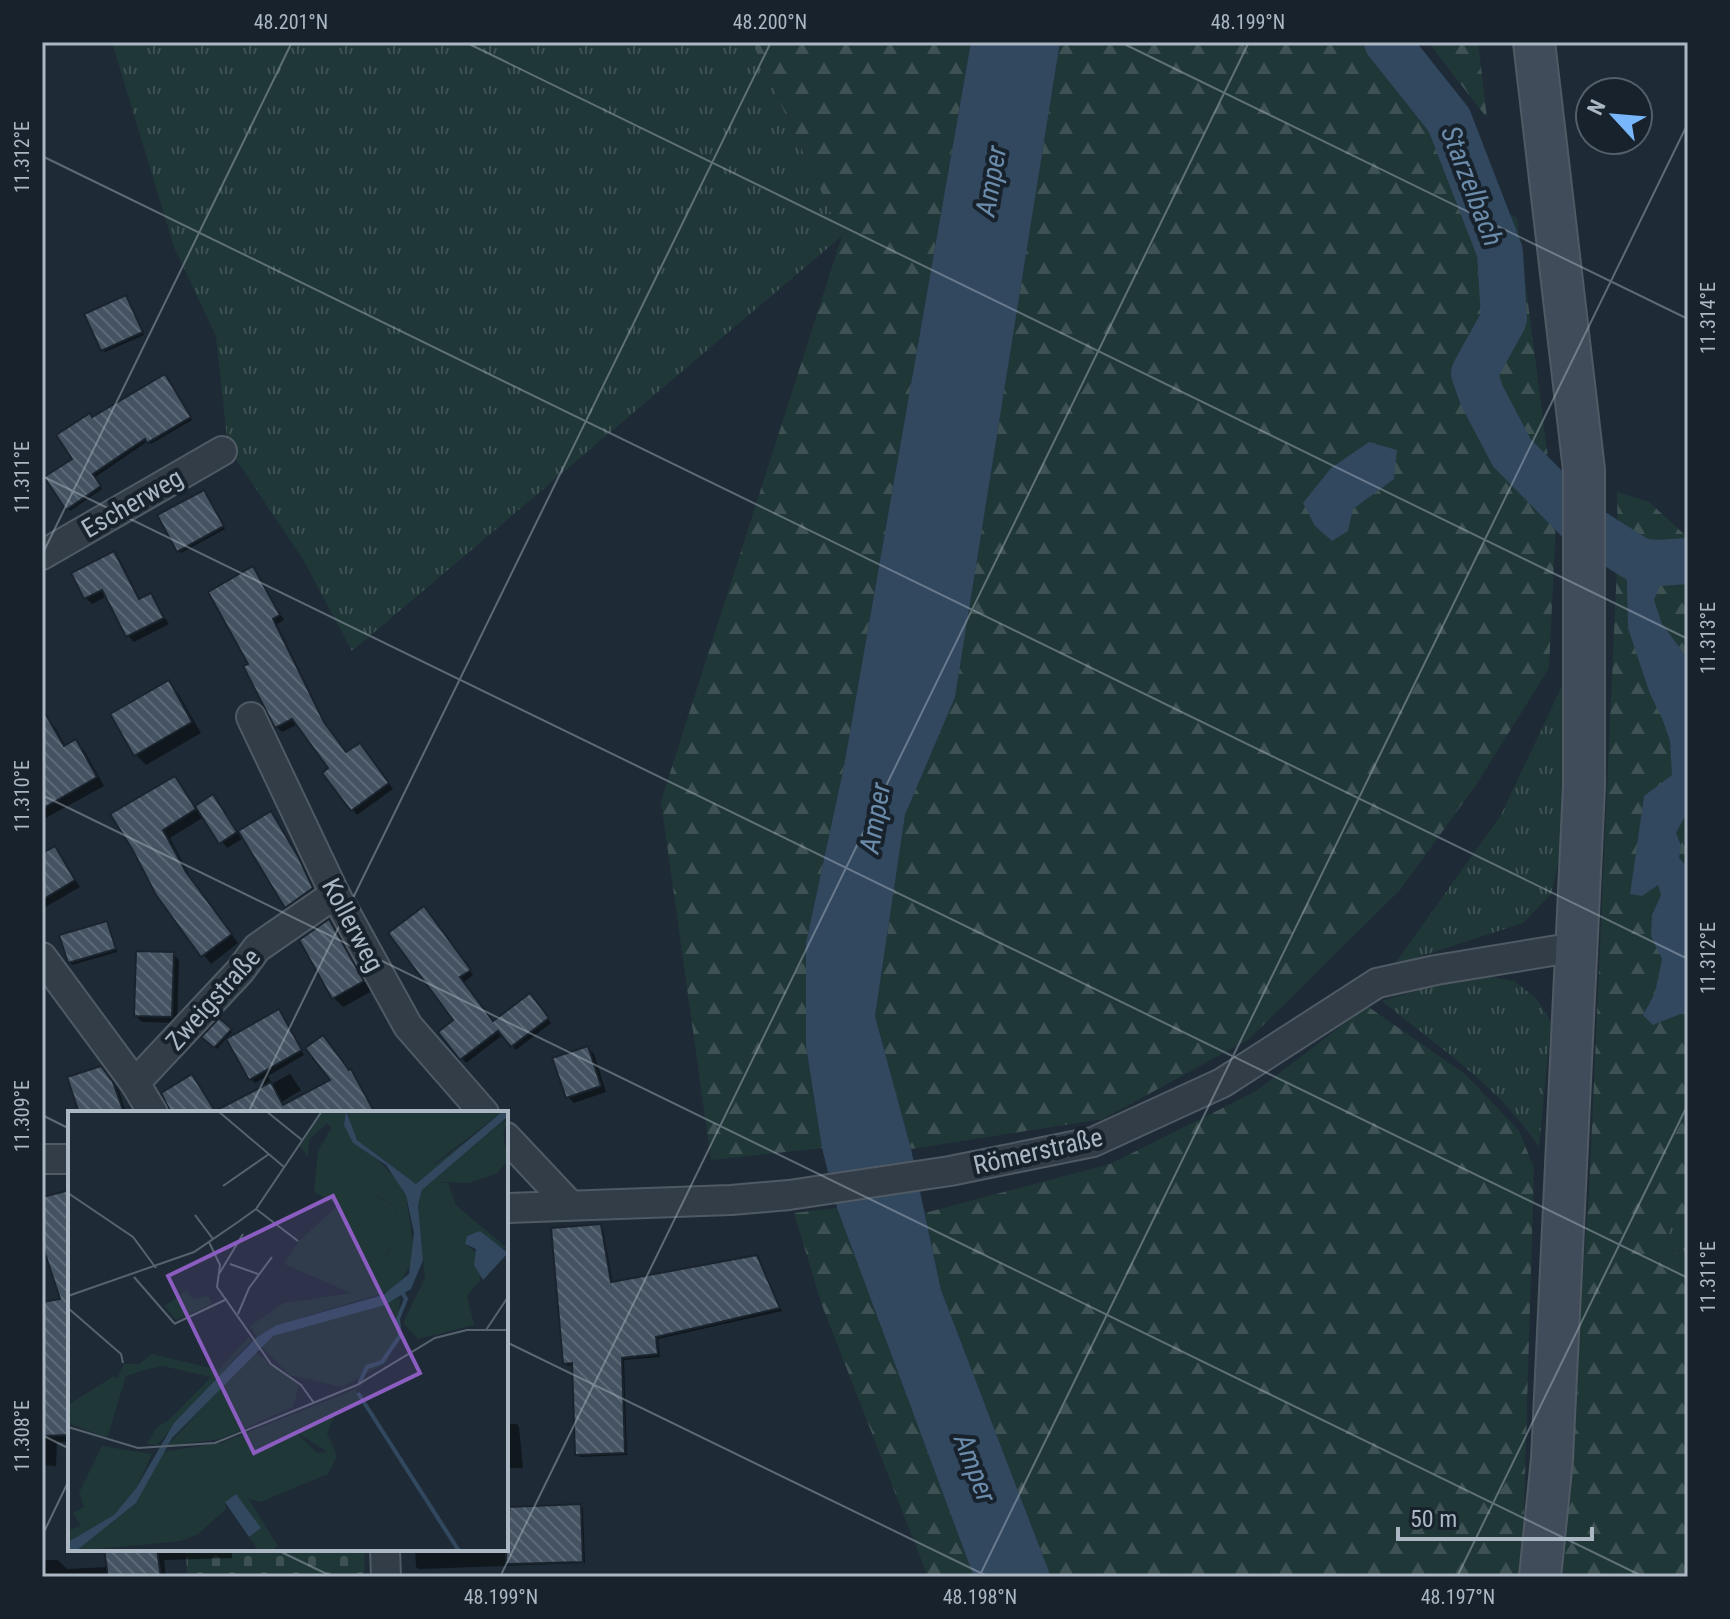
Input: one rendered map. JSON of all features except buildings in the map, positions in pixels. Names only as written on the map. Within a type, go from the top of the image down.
[{"type":"main road","points":[[1534,42],[1584,470],[1586,540],[1584,787],[1552,1459],[1540,1577]]},
{"type":"street","name":"Escherweg","points":[[42,555],[222,451]]},
{"type":"street","name":"Kollerweg","points":[[251,717],[335,894],[408,1026],[482,1111]]},
{"type":"street","name":"Zweigstraße","points":[[135,1083],[240,971],[257,948],[335,894]]},
{"type":"street","name":"Römerstraße","points":[[508,1208],[789,1195],[932,1173],[1093,1142],[1222,1083],[1377,983],[1576,947]]},
{"type":"street","points":[[42,957],[135,1083],[152,1111]]},
{"type":"street","points":[[508,1139],[569,1204]]},
{"type":"street","points":[[42,1159],[68,1159]]},
{"type":"street","points":[[385,1551],[386,1577]]},
{"type":"green space","points":[[112,42],[752,42],[842,236],[352,651],[304,561],[228,447],[216,336],[174,247]]},
{"type":"green space","points":[[752,42],[971,42],[844,766],[806,943],[806,1046],[822,1148],[711,1160],[661,801],[842,236]]},
{"type":"green space","points":[[1060,42],[1368,42],[1441,125],[1492,204],[1517,218],[1556,520],[1549,668],[1478,782],[1400,890],[1249,1039],[1103,1119],[911,1149],[875,1016],[905,815],[955,696]]},
{"type":"green space","points":[[1428,42],[1478,42],[1487,118]]},
{"type":"green space","points":[[1617,492],[1649,502],[1688,538],[1688,548],[1618,539]]},
{"type":"green space","points":[[1617,566],[1688,568],[1688,1218],[1668,1226],[1667,1250],[1688,1258],[1688,1577],[1559,1577],[1589,1194]]},
{"type":"green space","points":[[1571,667],[1560,856],[1551,894],[1523,923],[1394,965],[1501,815]]},
{"type":"green space","points":[[1481,975],[1514,981],[1536,998],[1551,1022],[1539,1147],[1487,1086],[1382,1001]]},
{"type":"green space","points":[[1367,1006],[1465,1074],[1519,1131],[1534,1168],[1522,1577],[1051,1577],[941,1290],[925,1213],[1110,1164],[1255,1092]]},
{"type":"green space","points":[[837,1208],[974,1577],[928,1577],[822,1305],[794,1213]]},
{"type":"green space","points":[[1688,1218],[1688,1258],[1667,1250],[1668,1226]]},
{"type":"green space","points":[[186,1551],[365,1551],[364,1577],[187,1577]]},
{"type":"water","name":"Amper","points":[[971,42],[1060,42],[955,697],[905,815],[875,1016],[911,1149],[941,1290],[1051,1577],[974,1577],[837,1208],[822,1148],[806,1046],[806,943],[844,766]]},
{"type":"water","points":[[1369,442],[1397,450],[1394,479],[1353,509],[1348,531],[1332,541],[1315,526],[1303,503],[1331,468]]},
{"type":"water","points":[[1626,546],[1646,551],[1688,552],[1688,571],[1664,577],[1654,600],[1662,624],[1688,659],[1688,811],[1676,833],[1681,846],[1679,858],[1688,868],[1688,1011],[1653,1025],[1643,1015],[1655,993],[1662,959],[1651,936],[1652,915],[1661,895],[1658,885],[1642,896],[1630,894],[1644,796],[1672,775],[1670,741],[1628,628]]},
{"type":"waterway","name":"Starzelbach","points":[[1387,42],[1449,120],[1500,252],[1504,319],[1474,373],[1482,396],[1512,453],[1584,526],[1640,561],[1688,561]]}]
